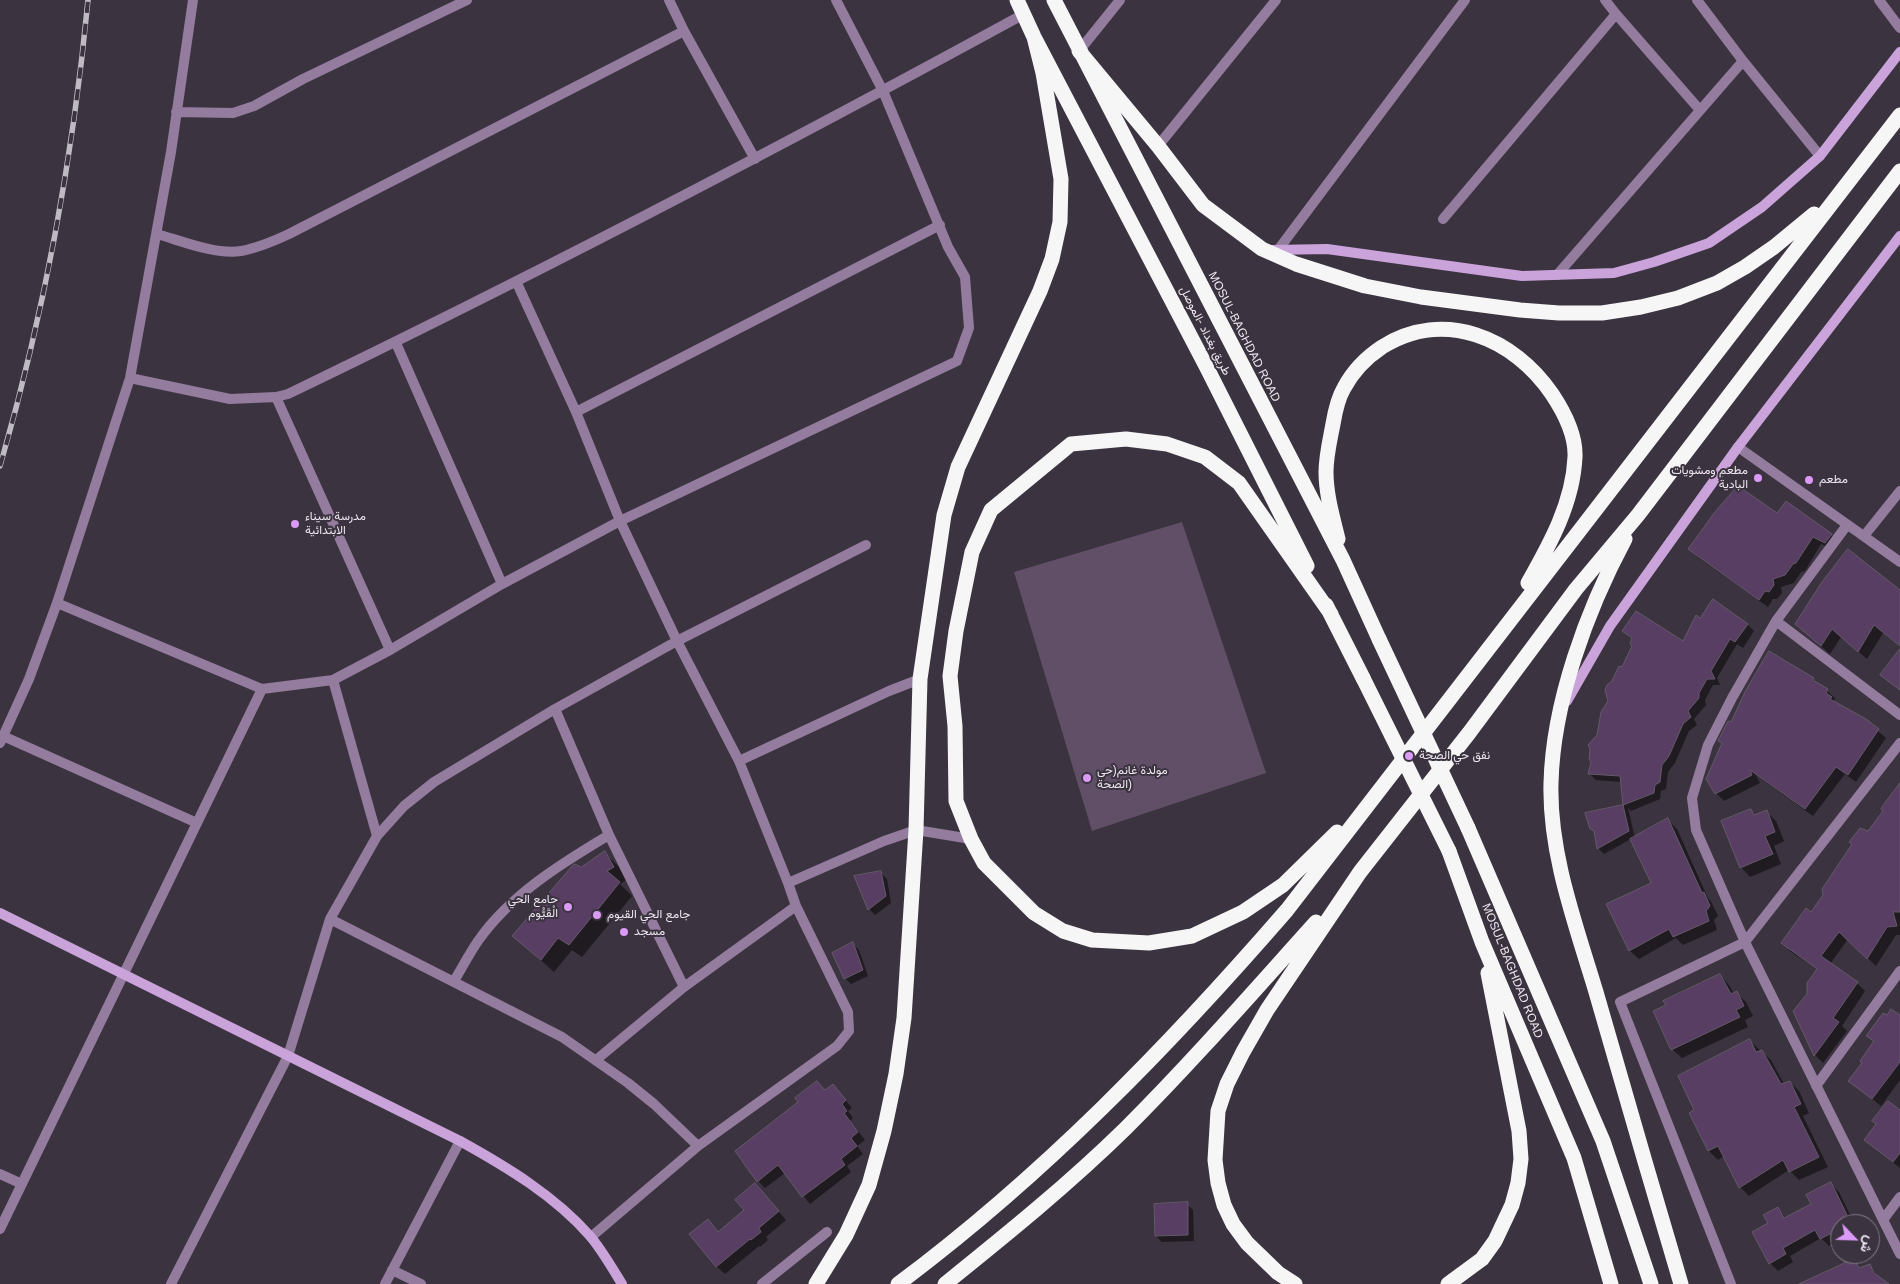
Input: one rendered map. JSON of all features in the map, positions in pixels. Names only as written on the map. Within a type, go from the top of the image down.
[{"type":"highway","points":[[1054,0],[1079,51],[1158,146],[1203,205],[1262,249],[1296,264],[1365,286],[1422,298],[1520,310],[1559,313],[1602,312],[1642,308],[1669,301],[1717,283],[1774,247],[1803,225],[1850,180]]},
{"type":"highway","name":"طريق بغداد -الموصل","points":[[1021,7],[1034,37],[1206,366],[1363,678]]},
{"type":"highway","points":[[816,1284],[846,1235],[869,1185],[884,1130],[896,1074],[904,1018],[916,830],[920,679],[944,515],[958,467],[1040,291],[1052,258],[1060,222],[1062,179],[1043,74],[1034,37]]},
{"type":"highway","name":"MOSUL-BAGHDAD ROAD","points":[[1079,51],[1342,560],[1468,828],[1603,1141],[1651,1284]]},
{"type":"highway","points":[[898,1284],[1008,1196],[1104,1106],[1244,960],[1287,910],[1900,115]]},
{"type":"highway","points":[[1295,1284],[1272,1268],[1247,1243],[1233,1224],[1224,1205],[1214,1160],[1218,1111],[1227,1084],[1267,1010],[1360,872],[1469,733],[1576,588],[1638,515],[1900,171]]},
{"type":"highway","points":[[1342,560],[1326,473],[1328,449],[1335,416],[1343,389],[1356,369],[1376,351],[1394,340],[1416,332],[1443,328],[1470,333],[1495,342],[1518,357],[1542,380],[1558,404],[1570,428],[1575,455],[1571,488],[1559,525],[1541,561],[1494,640]]},
{"type":"highway","points":[[1330,614],[1239,483],[1204,457],[1167,444],[1126,439],[1070,444],[991,510],[972,552],[956,631],[950,676],[955,726],[956,801],[971,839],[984,863],[1034,913],[1063,931],[1092,940],[1149,943],[1192,936],[1242,912],[1283,885],[1376,795]]},
{"type":"highway","points":[[1638,515],[1619,549],[1581,637],[1558,717],[1551,784],[1553,824],[1569,899],[1681,1284]]},
{"type":"highway","name":"MOSUL-BAGHDAD ROAD","points":[[1363,678],[1449,851],[1482,942],[1574,1158],[1611,1284]]},
{"type":"highway","points":[[945,1284],[1029,1216],[1125,1129],[1214,1036],[1360,872]]},
{"type":"highway","points":[[1448,1284],[1482,1259],[1495,1241],[1512,1205],[1518,1183],[1521,1158],[1516,1115],[1482,942]]},
{"type":"main road","points":[[1262,249],[1327,249],[1522,276],[1614,273],[1654,262],[1709,243],[1762,207],[1820,156],[1900,52]]},
{"type":"main road","points":[[1558,717],[1610,626],[1738,448],[1900,236]]},
{"type":"main road","points":[[0,913],[489,1157],[536,1189],[591,1237],[622,1284]]},
{"type":"street","points":[[193,0],[157,234],[130,378],[57,603],[29,679],[1,740],[197,823]]},
{"type":"street","points":[[176,112],[233,112],[254,106],[303,79],[467,0]]},
{"type":"street","points":[[669,0],[684,31],[755,158]]},
{"type":"street","points":[[57,603],[262,689],[333,680],[390,650],[502,584],[620,521],[957,361],[968,328],[965,277],[948,247],[883,91],[836,0]]},
{"type":"street","points":[[1079,51],[1120,0]]},
{"type":"street","points":[[1158,146],[1276,0]]},
{"type":"street","points":[[1278,250],[1465,0]]},
{"type":"street","points":[[1605,0],[1700,110]]},
{"type":"street","points":[[1697,0],[1743,61],[1820,156]]},
{"type":"street","points":[[1879,0],[1900,28]]},
{"type":"street","points":[[130,378],[230,399],[276,397],[288,394],[516,281],[883,91],[1021,7]]},
{"type":"street","points":[[1443,218],[1616,14]]},
{"type":"street","points":[[157,234],[210,249],[239,251],[260,247],[289,234],[684,31]]},
{"type":"street","points":[[1557,275],[1743,61]]},
{"type":"street","points":[[576,412],[940,225]]},
{"type":"street","points":[[516,281],[576,412],[620,521],[677,641],[739,761],[796,906],[848,1012],[849,1031],[837,1046],[698,1146],[591,1237]]},
{"type":"street","points":[[396,342],[502,584]]},
{"type":"street","points":[[276,397],[390,650]]},
{"type":"street","points":[[1738,448],[1900,562]]},
{"type":"street","points":[[1864,536],[1900,491]]},
{"type":"street","points":[[1847,525],[1776,621],[1732,698],[1708,745],[1692,798],[1696,830],[1745,942],[1900,1254]]},
{"type":"street","points":[[171,1284],[288,1056],[330,919],[376,836],[404,806],[434,782],[555,709],[677,641],[866,545]]},
{"type":"street","points":[[1776,621],[1900,715]]},
{"type":"street","points":[[739,761],[889,691],[920,679]]},
{"type":"street","points":[[333,680],[376,836]]},
{"type":"street","points":[[0,1229],[262,689]]},
{"type":"street","points":[[555,709],[609,835],[684,987]]},
{"type":"street","points":[[1731,1284],[1620,1002],[1745,942],[1900,744]]},
{"type":"street","points":[[788,883],[884,841],[916,830],[971,839]]},
{"type":"street","points":[[454,981],[478,940],[509,906],[546,876],[609,835]]},
{"type":"street","points":[[596,1060],[684,987],[796,906]]},
{"type":"street","points":[[330,919],[562,1037],[654,1104],[698,1146]]},
{"type":"street","points":[[1816,1086],[1900,970]]},
{"type":"street","points":[[385,1284],[460,1141]]},
{"type":"street","points":[[0,1174],[22,1184]]},
{"type":"street","points":[[1883,1220],[1900,1197]]},
{"type":"street","points":[[762,1284],[827,1232]]},
{"type":"street","points":[[392,1270],[421,1284]]},
{"type":"shaded area","points":[[1182,522],[1266,773],[1092,831],[1014,572]]},
{"type":"building","points":[[1738,486],[1777,513],[1786,501],[1832,534],[1825,543],[1813,537],[1796,563],[1793,564],[1785,575],[1773,579],[1774,585],[1769,592],[1765,591],[1759,600],[1688,549],[1715,512]]},
{"type":"building","points":[[1848,549],[1900,590],[1900,646],[1874,625],[1858,652],[1832,629],[1821,646],[1795,624],[1822,582]]},
{"type":"building","points":[[1713,599],[1748,624],[1735,642],[1730,639],[1711,671],[1715,679],[1707,679],[1699,693],[1699,698],[1688,711],[1691,717],[1683,724],[1669,756],[1662,765],[1660,782],[1655,785],[1654,793],[1623,805],[1620,776],[1588,774],[1591,762],[1588,745],[1597,735],[1601,712],[1608,701],[1605,690],[1612,681],[1619,666],[1622,667],[1632,646],[1630,644],[1632,638],[1622,631],[1636,611],[1683,641],[1696,615],[1700,618]]},
{"type":"building","points":[[1900,649],[1900,690],[1880,675]]},
{"type":"building","points":[[1769,651],[1814,678],[1813,680],[1828,689],[1826,693],[1832,697],[1830,699],[1866,719],[1879,729],[1848,775],[1836,767],[1805,809],[1750,770],[1752,775],[1715,794],[1706,779],[1722,743],[1718,741],[1728,721],[1731,722],[1745,692]]},
{"type":"building","points":[[1900,783],[1900,912],[1893,912],[1897,926],[1887,927],[1867,959],[1839,932],[1821,956],[1858,982],[1833,1018],[1839,1022],[1814,1056],[1793,1011],[1807,994],[1807,983],[1817,969],[1781,943],[1806,908],[1811,912],[1823,895],[1822,889],[1852,844],[1849,842],[1860,828],[1868,831]]},
{"type":"building","points":[[1623,805],[1629,831],[1597,849],[1594,831],[1590,829],[1585,813]]},
{"type":"building","points":[[1751,809],[1754,815],[1767,810],[1775,832],[1765,836],[1773,854],[1740,868],[1721,821]]},
{"type":"building","points":[[1668,818],[1702,893],[1704,892],[1710,906],[1706,911],[1709,921],[1673,937],[1669,929],[1629,951],[1606,904],[1651,883],[1630,839]]},
{"type":"building","points":[[605,851],[614,867],[607,871],[620,882],[569,945],[558,938],[541,960],[512,936],[573,865],[581,867]]},
{"type":"building","points":[[881,871],[886,896],[868,910],[854,876]]},
{"type":"building","points":[[853,942],[863,970],[844,979],[832,953]]},
{"type":"building","points":[[1720,974],[1731,994],[1737,991],[1744,1006],[1736,1010],[1740,1017],[1671,1050],[1653,1011],[1666,1005],[1663,1001]]},
{"type":"building","points":[[1891,1009],[1900,1015],[1900,1062],[1872,1099],[1848,1081],[1862,1063],[1860,1061],[1874,1041],[1866,1036],[1883,1013],[1887,1015]]},
{"type":"building","points":[[1750,1039],[1756,1052],[1762,1050],[1781,1084],[1790,1081],[1801,1104],[1794,1107],[1819,1157],[1789,1172],[1783,1160],[1739,1188],[1718,1146],[1708,1151],[1689,1113],[1694,1110],[1678,1076]]},
{"type":"building","points":[[817,1081],[825,1090],[833,1084],[846,1100],[842,1104],[847,1111],[844,1113],[858,1132],[851,1138],[857,1146],[841,1159],[845,1165],[802,1197],[778,1165],[757,1182],[735,1151],[798,1102],[795,1098]]},
{"type":"building","points":[[1888,1101],[1900,1110],[1900,1153],[1893,1162],[1864,1140],[1876,1124],[1872,1121]]},
{"type":"building","points":[[1831,1182],[1847,1214],[1830,1214],[1830,1234],[1820,1239],[1815,1230],[1783,1248],[1786,1254],[1769,1264],[1752,1232],[1768,1223],[1763,1215],[1778,1207],[1784,1218],[1811,1204],[1806,1195]]},
{"type":"building","points":[[755,1183],[779,1211],[759,1228],[761,1232],[716,1267],[689,1234],[708,1219],[718,1232],[744,1210],[735,1200]]},
{"type":"building","points":[[1188,1202],[1188,1235],[1155,1236],[1154,1204]]},
{"type":"building","points":[[1843,1264],[1857,1264],[1859,1268],[1870,1264],[1874,1273],[1889,1284],[1799,1284]]},
{"type":"railway","points":[[0,466],[30,351],[55,235],[74,118],[88,0]]},
{"type":"place","name":"مطعم ومشويات البادية","points":[[1758,478]]},
{"type":"place","name":"مطعم","points":[[1809,480]]},
{"type":"place","name":"مدرسة سيناء الابتدائية","points":[[295,524]]},
{"type":"place","name":"نفق حي الصحة","points":[[1409,756]]},
{"type":"place","name":"مولدة غانم(حي الصحة)","points":[[1087,778]]},
{"type":"place","name":"جامع الحي الْقَيُّوم","points":[[568,907]]},
{"type":"place","name":"جامع الحي القيوم","points":[[597,915]]},
{"type":"place","name":"مسجد","points":[[624,932]]}]
